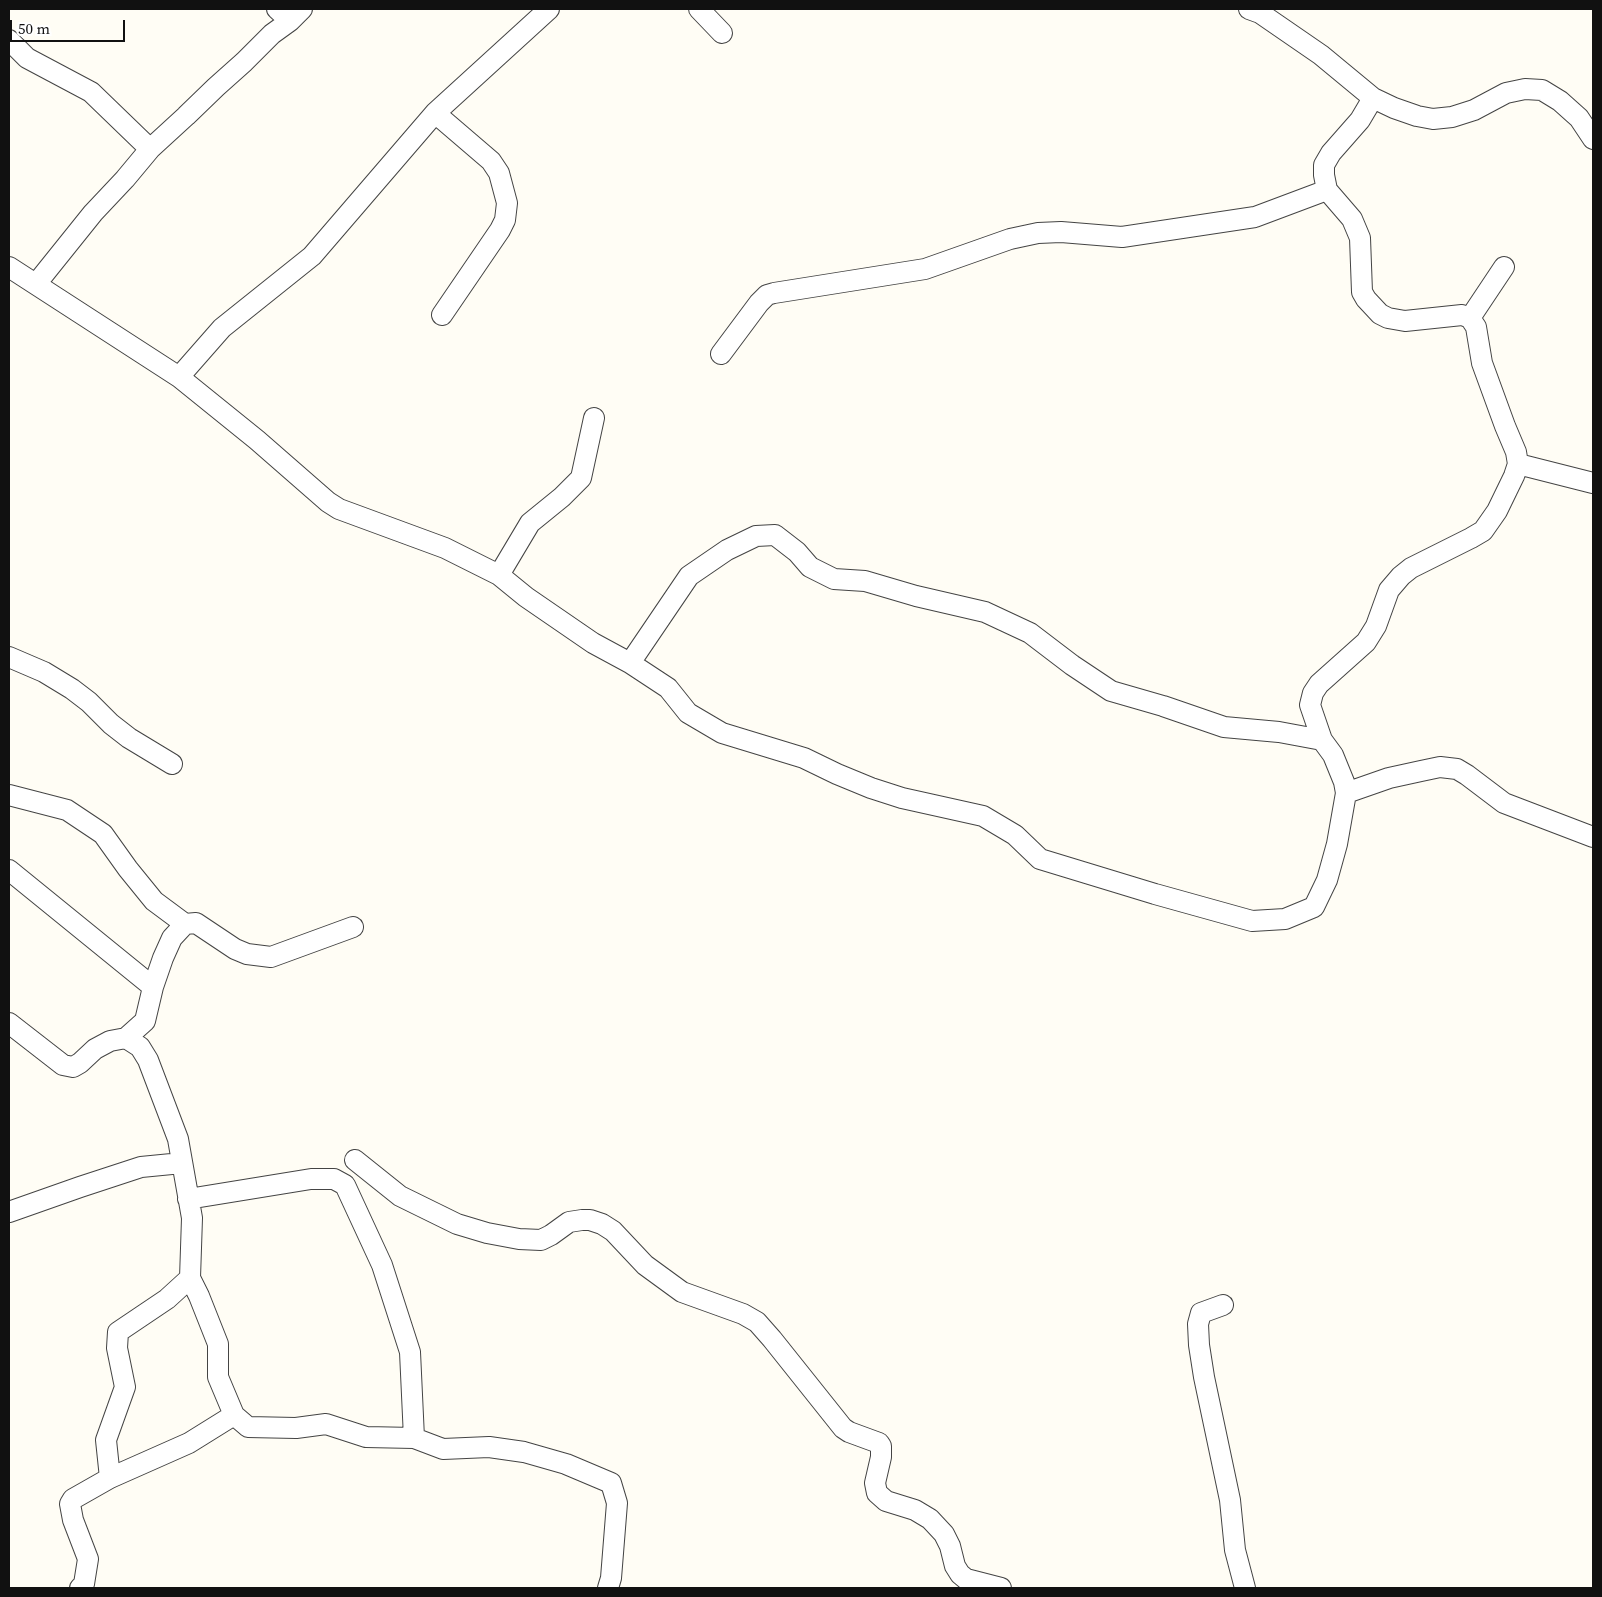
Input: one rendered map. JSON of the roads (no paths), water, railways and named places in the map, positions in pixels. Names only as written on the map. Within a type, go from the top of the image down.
[{"type":"street","points":[[179,377],[222,328],[312,256],[435,113],[549,9]]},
{"type":"street","points":[[699,9],[722,33]]},
{"type":"street","points":[[1249,9],[1260,13],[1321,55],[1373,98],[1394,108],[1433,119],[1452,117],[1474,110],[1506,94],[1525,89],[1542,90],[1553,96],[1579,118],[1593,139]]},
{"type":"street","points":[[36,284],[93,212],[125,179],[150,149],[244,62],[272,34],[289,13]]},
{"type":"street","points":[[9,40],[27,58],[91,92],[150,149]]},
{"type":"street","points":[[9,267],[179,377],[257,440],[328,502],[339,509],[445,548],[499,574],[526,596],[593,643],[630,663],[668,688],[688,713],[722,733],[804,758],[871,788],[902,798],[983,816],[1015,835],[1040,859],[1252,921],[1285,919],[1314,907],[1327,880],[1337,844],[1346,793],[1344,782],[1333,755],[1322,740],[1310,705],[1312,693],[1324,679],[1366,642],[1376,626],[1389,590],[1401,576],[1411,568],[1483,531],[1497,511],[1518,464],[1516,452],[1482,363],[1476,327],[1470,318],[1462,315],[1405,321],[1388,318],[1380,314],[1362,292],[1360,238],[1352,219],[1327,190],[1324,166],[1331,153],[1360,120],[1373,98]]},
{"type":"street","points":[[435,113],[491,161],[498,173],[507,203],[506,220],[442,315]]},
{"type":"street","points":[[721,354],[760,303],[767,295],[774,293],[925,269],[1010,239],[1038,233],[1062,232],[1122,237],[1255,217],[1327,190]]},
{"type":"street","points":[[1470,318],[1504,267]]},
{"type":"street","points":[[499,574],[530,522],[562,497],[581,478],[594,418]]},
{"type":"street","points":[[1518,464],[1593,483]]},
{"type":"street","points":[[630,663],[689,576],[727,550],[756,536],[775,535],[797,552],[810,567],[834,579],[865,581],[916,596],[986,612],[1030,633],[1072,665],[1111,691],[1224,727],[1280,732],[1322,740]]},
{"type":"street","points":[[9,657],[44,672],[72,689],[129,738],[172,764]]},
{"type":"street","points":[[1346,793],[1389,778],[1421,770],[1456,769],[1504,803],[1593,837]]},
{"type":"street","points":[[9,794],[67,810],[103,834],[154,901],[185,924],[196,923],[235,949],[247,954],[271,957],[353,927]]},
{"type":"street","points":[[9,870],[153,987]]},
{"type":"street","points":[[9,1023],[63,1066],[73,1067],[95,1049],[110,1041],[126,1038],[145,1021],[153,987],[172,938],[185,924]]},
{"type":"street","points":[[126,1038],[140,1047],[148,1060],[178,1139],[192,1218],[190,1278],[218,1344],[218,1377],[234,1415],[248,1427],[296,1428],[326,1424],[366,1437],[414,1438],[443,1449],[489,1447],[524,1452],[566,1464],[611,1483],[617,1503],[611,1578],[608,1588]]},
{"type":"street","points":[[355,1160],[400,1196],[457,1224],[487,1233],[519,1239],[541,1240],[551,1236],[570,1222],[590,1220],[602,1224],[613,1231],[645,1265],[682,1292],[743,1314],[757,1322],[843,1428],[879,1443],[881,1446],[875,1483],[876,1493],[886,1501],[916,1510],[930,1519],[944,1534],[950,1546],[955,1566],[966,1579],[1001,1588]]},
{"type":"street","points":[[9,1212],[80,1186],[141,1167],[182,1163]]},
{"type":"street","points":[[188,1199],[311,1178],[334,1179],[345,1185],[382,1265],[410,1352],[414,1438]]},
{"type":"street","points":[[110,1478],[106,1440],[125,1387],[117,1348],[118,1332],[167,1299],[190,1278]]},
{"type":"street","points":[[1223,1305],[1202,1313],[1198,1324],[1199,1345],[1230,1500],[1235,1550],[1245,1588]]},
{"type":"street","points":[[80,1588],[84,1584],[88,1560],[73,1520],[70,1504],[73,1499],[110,1478],[189,1443],[234,1415]]}]
